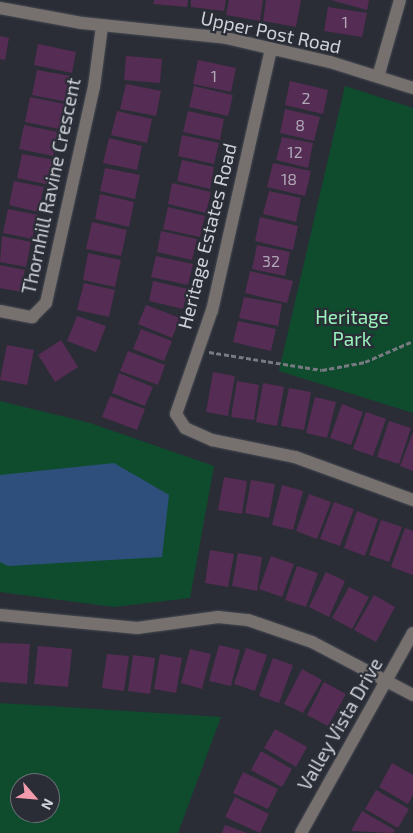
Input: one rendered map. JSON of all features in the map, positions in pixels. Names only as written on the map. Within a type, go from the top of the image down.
[{"type":"street","points":[[378,76],[400,0]]},
{"type":"street","name":"Upper Post Road","points":[[0,8],[102,26],[211,36],[378,76],[413,88]]},
{"type":"street","name":"Thornhill Ravine Crescent","points":[[0,312],[32,317],[46,303],[94,87],[102,26]]},
{"type":"street","name":"Heritage Estates Road","points":[[271,49],[212,310],[176,414],[185,428],[212,440],[296,457],[413,500]]},
{"type":"street","points":[[0,615],[137,628],[218,617],[248,620],[312,642],[413,695]]},
{"type":"street","name":"Valley Vista Drive","points":[[301,833],[413,633]]},
{"type":"path","points":[[208,352],[322,370],[365,362],[413,341]]},
{"type":"green space","name":"Heritage Park","points":[[345,86],[413,108],[413,413],[279,371]]},
{"type":"green space","points":[[0,401],[90,423],[214,466],[190,598],[114,607],[0,592]]},
{"type":"green space","points":[[0,703],[221,717],[178,833],[0,833]]},
{"type":"water","points":[[114,463],[169,495],[162,557],[8,566],[0,562],[0,475]]},
{"type":"building","points":[[154,0],[188,0],[187,7],[153,4]]},
{"type":"building","points":[[191,0],[226,0],[224,11],[191,7]]},
{"type":"building","points":[[229,0],[263,0],[260,21],[226,15]]},
{"type":"building","points":[[266,0],[301,0],[296,27],[263,21]]},
{"type":"building","points":[[331,0],[369,0],[367,10]]},
{"type":"building","points":[[328,7],[367,13],[362,37],[324,31]]},
{"type":"building","points":[[0,36],[9,38],[5,60],[0,59]]},
{"type":"building","points":[[38,44],[76,52],[72,73],[34,65]]},
{"type":"building","points":[[126,56],[162,59],[160,83],[124,80]]},
{"type":"building","points":[[198,60],[236,68],[231,92],[193,84]]},
{"type":"building","points":[[37,70],[71,76],[67,102],[32,95]]},
{"type":"building","points":[[290,81],[328,90],[323,114],[285,105]]},
{"type":"building","points":[[126,84],[161,91],[156,116],[120,109]]},
{"type":"building","points":[[194,86],[233,95],[228,116],[189,107]]},
{"type":"building","points":[[30,97],[65,104],[59,129],[25,122]]},
{"type":"building","points":[[285,109],[320,117],[314,141],[280,133]]},
{"type":"building","points":[[117,111],[152,119],[147,143],[111,135]]},
{"type":"building","points":[[188,111],[224,119],[220,140],[183,132]]},
{"type":"building","points":[[24,125],[58,132],[53,156],[19,149]]},
{"type":"building","points":[[182,135],[219,143],[214,164],[178,156]]},
{"type":"building","points":[[282,137],[313,143],[308,168],[276,160]]},
{"type":"building","points":[[109,138],[142,146],[137,170],[103,163]]},
{"type":"building","points":[[22,154],[55,160],[50,185],[17,178]]},
{"type":"building","points":[[182,160],[214,167],[210,189],[177,181]]},
{"type":"building","points":[[273,163],[311,171],[305,196],[267,187]]},
{"type":"building","points":[[105,168],[140,175],[135,199],[100,191]]},
{"type":"building","points":[[14,181],[44,187],[38,212],[9,205]]},
{"type":"building","points":[[172,183],[211,192],[206,213],[168,204]]},
{"type":"building","points":[[269,191],[301,198],[296,222],[263,214]]},
{"type":"building","points":[[100,194],[134,202],[129,227],[95,219]]},
{"type":"building","points":[[168,207],[205,216],[200,237],[163,229]]},
{"type":"building","points":[[8,209],[38,215],[32,239],[3,233]]},
{"type":"building","points":[[260,217],[298,226],[293,250],[255,241]]},
{"type":"building","points":[[92,222],[127,230],[121,256],[86,249]]},
{"type":"building","points":[[161,231],[197,239],[192,260],[157,252]]},
{"type":"building","points":[[2,236],[31,242],[26,267],[0,262]]},
{"type":"building","points":[[257,245],[290,252],[285,276],[252,269]]},
{"type":"building","points":[[88,253],[121,260],[115,287],[83,280]]},
{"type":"building","points":[[156,256],[193,264],[188,285],[151,277]]},
{"type":"building","points":[[0,265],[25,270],[21,292],[0,288]]},
{"type":"building","points":[[250,271],[293,281],[287,303],[245,293]]},
{"type":"building","points":[[153,281],[188,289],[183,309],[149,301]]},
{"type":"building","points":[[84,283],[115,290],[109,317],[77,310]]},
{"type":"building","points":[[244,297],[282,304],[278,326],[239,318]]},
{"type":"building","points":[[146,305],[180,318],[172,338],[138,324]]},
{"type":"building","points":[[77,316],[106,326],[96,352],[67,341]]},
{"type":"building","points":[[238,321],[276,329],[271,351],[233,342]]},
{"type":"building","points":[[141,329],[172,341],[164,361],[133,349]]},
{"type":"building","points":[[61,340],[78,367],[55,382],[38,355]]},
{"type":"building","points":[[7,345],[34,350],[27,385],[0,380]]},
{"type":"building","points":[[128,351],[165,365],[158,385],[120,371]]},
{"type":"building","points":[[213,372],[235,376],[228,416],[206,412]]},
{"type":"building","points":[[119,373],[153,387],[145,406],[112,393]]},
{"type":"building","points":[[237,381],[259,385],[254,420],[231,417]]},
{"type":"building","points":[[263,383],[284,387],[277,426],[256,422]]},
{"type":"building","points":[[289,388],[311,392],[304,430],[281,426]]},
{"type":"building","points":[[110,396],[145,409],[137,430],[102,417]]},
{"type":"building","points":[[315,397],[336,402],[327,438],[306,433]]},
{"type":"building","points":[[342,404],[363,412],[351,445],[330,438]]},
{"type":"building","points":[[366,412],[386,419],[373,456],[353,449]]},
{"type":"building","points":[[389,421],[411,428],[399,464],[377,457]]},
{"type":"building","points":[[413,432],[413,471],[400,466]]},
{"type":"building","points":[[224,477],[247,481],[242,514],[218,510]]},
{"type":"building","points":[[251,480],[275,484],[269,518],[245,513]]},
{"type":"building","points":[[282,485],[303,491],[293,530],[272,525]]},
{"type":"building","points":[[309,494],[331,502],[317,539],[296,531]]},
{"type":"building","points":[[334,502],[354,509],[340,546],[320,539]]},
{"type":"building","points":[[357,511],[378,519],[365,556],[344,548]]},
{"type":"building","points":[[381,520],[402,527],[389,562],[369,555]]},
{"type":"building","points":[[405,528],[413,531],[413,575],[391,567]]},
{"type":"building","points":[[210,550],[234,554],[228,587],[205,583]]},
{"type":"building","points":[[238,553],[262,557],[257,591],[232,586]]},
{"type":"building","points":[[271,556],[294,564],[282,597],[259,589]]},
{"type":"building","points":[[297,566],[318,573],[306,607],[285,600]]},
{"type":"building","points":[[326,572],[345,581],[329,617],[309,607]]},
{"type":"building","points":[[349,587],[369,597],[352,629],[332,618]]},
{"type":"building","points":[[374,595],[395,607],[376,642],[354,630]]},
{"type":"building","points":[[0,643],[30,644],[27,684],[0,682]]},
{"type":"building","points":[[219,645],[240,650],[231,686],[209,681]]},
{"type":"building","points":[[38,646],[72,649],[68,687],[34,684]]},
{"type":"building","points":[[246,648],[267,655],[255,691],[234,684]]},
{"type":"building","points":[[190,649],[211,654],[202,689],[181,683]]},
{"type":"building","points":[[107,654],[129,656],[124,691],[102,688]]},
{"type":"building","points":[[160,654],[182,658],[176,693],[154,689]]},
{"type":"building","points":[[133,655],[155,658],[150,694],[128,691]]},
{"type":"building","points":[[273,658],[293,665],[279,703],[259,696]]},
{"type":"building","points":[[302,669],[322,680],[303,713],[284,704]]},
{"type":"building","points":[[324,682],[346,694],[328,726],[307,715]]},
{"type":"building","points":[[275,729],[307,747],[296,767],[264,748]]},
{"type":"building","points":[[261,751],[292,769],[282,787],[251,770]]},
{"type":"building","points":[[392,763],[413,775],[413,795],[408,804],[379,787]]},
{"type":"building","points":[[243,772],[278,789],[268,809],[233,793]]},
{"type":"building","points":[[376,790],[409,809],[398,828],[365,809]]},
{"type":"building","points":[[235,797],[269,814],[260,833],[225,817]]},
{"type":"building","points":[[362,811],[395,830],[393,833],[351,831]]},
{"type":"building","points":[[225,825],[247,833],[222,833]]}]
